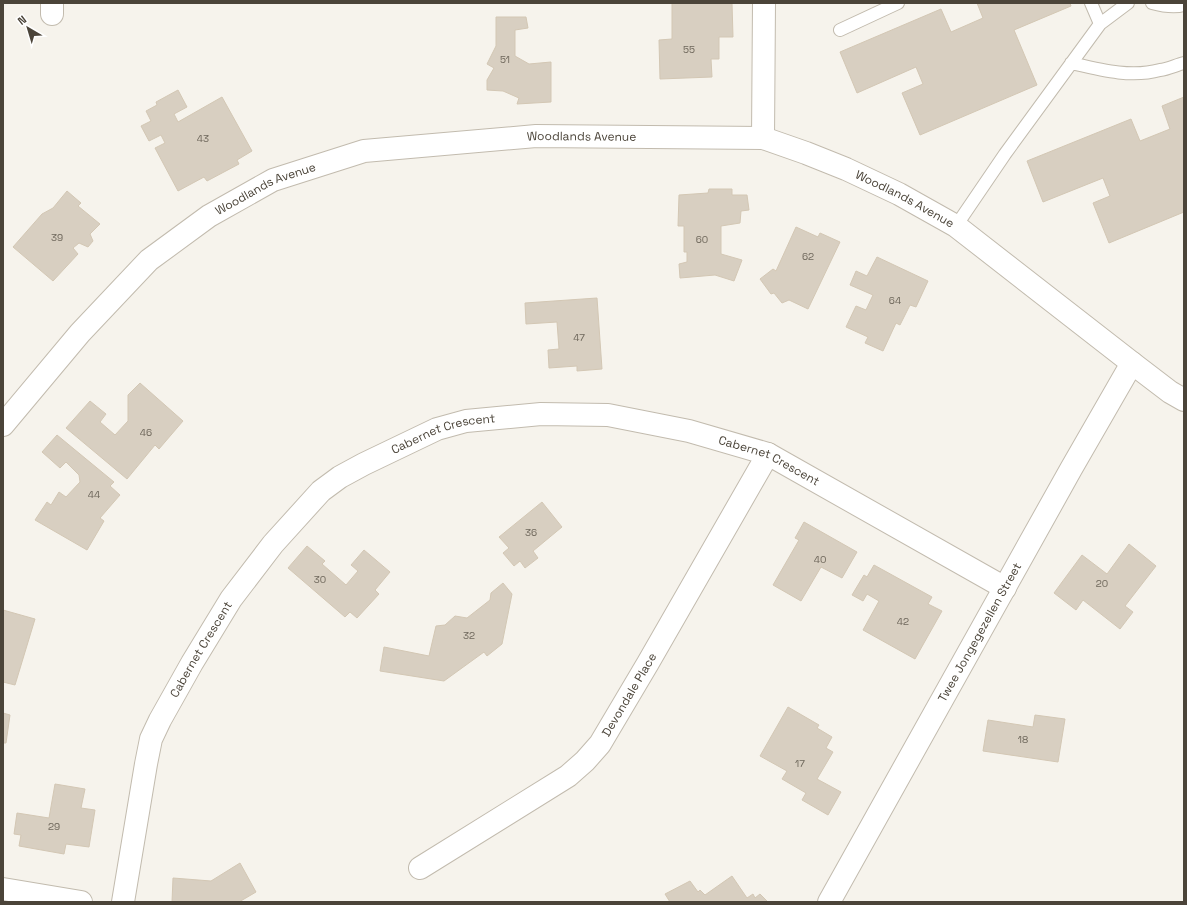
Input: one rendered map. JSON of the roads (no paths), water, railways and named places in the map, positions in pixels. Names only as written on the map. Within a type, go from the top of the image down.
[{"type":"street","points":[[763,138],[764,3]]},
{"type":"street","name":"Woodlands Avenue","points":[[4,420],[80,333],[149,260],[209,216],[273,180],[364,151],[536,136],[763,138],[846,169],[899,194],[956,226],[1132,363],[1170,392],[1184,400]]},
{"type":"street","name":"Twee Jongegezellen Street","points":[[829,902],[1071,469],[1132,363]]},
{"type":"street","name":"Cabernet Crescent","points":[[123,902],[151,738],[192,662],[231,599],[272,544],[321,491],[340,477],[364,464],[438,429],[466,421],[541,414],[608,415],[689,431],[768,454],[1005,588]]},
{"type":"street","name":"Devondale Place","points":[[420,868],[568,776],[585,761],[600,744],[768,454]]},
{"type":"street","points":[[3,889],[81,902]]},
{"type":"lane","points":[[840,30],[898,3]]},
{"type":"lane","points":[[1091,3],[1100,24]]},
{"type":"lane","points":[[956,226],[1004,154],[1100,24],[1128,3]]},
{"type":"lane","points":[[1152,3],[1163,6],[1184,6]]},
{"type":"lane","points":[[1071,64],[1110,72],[1137,74],[1160,70],[1184,63]]}]
